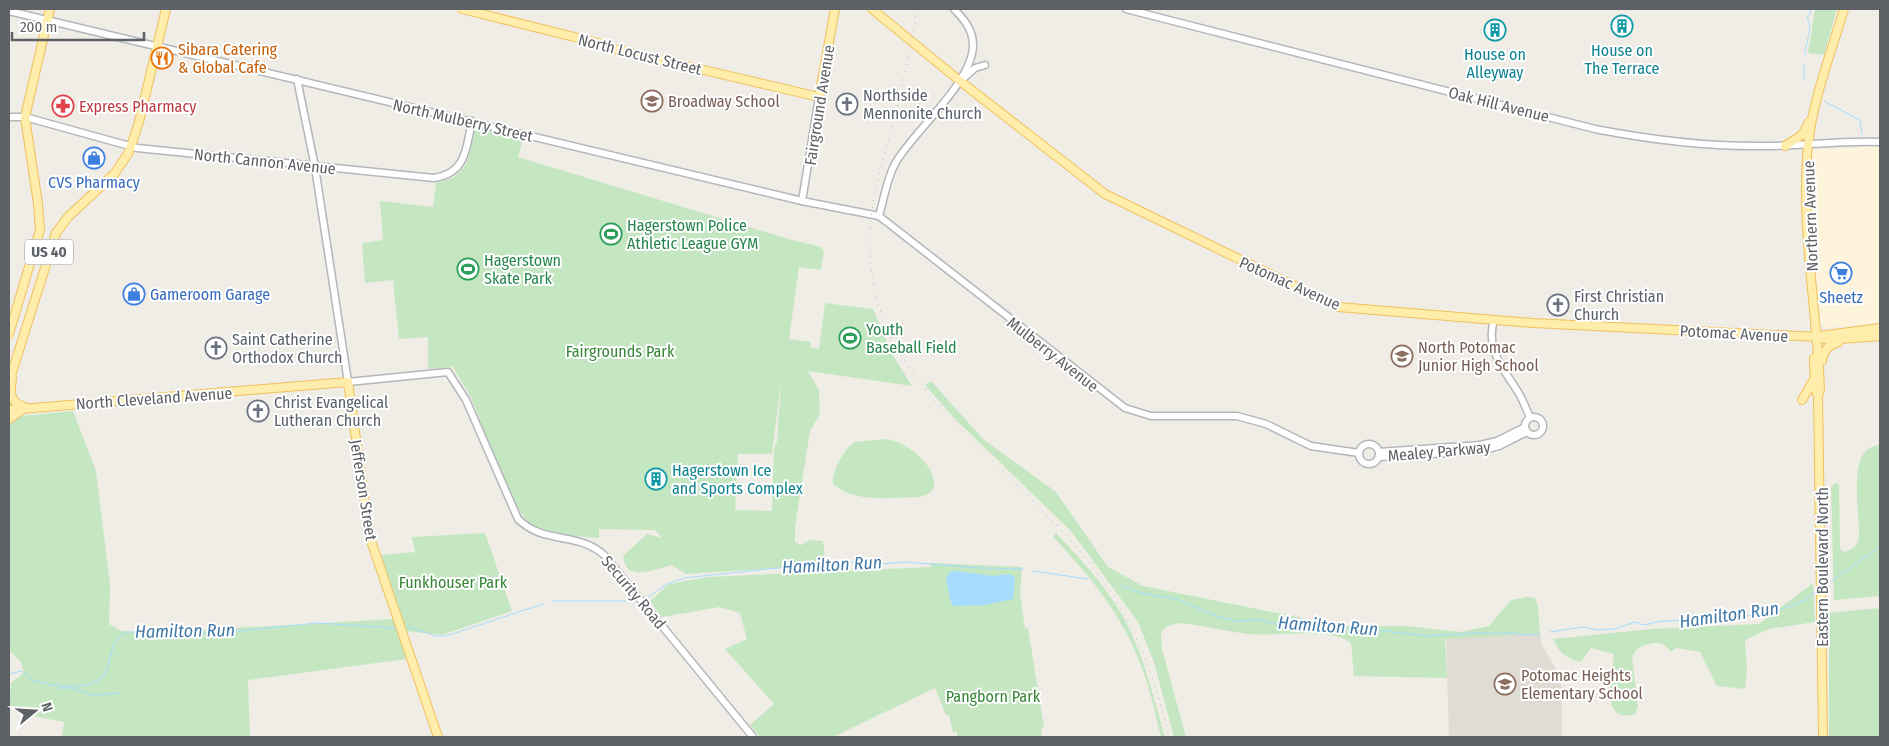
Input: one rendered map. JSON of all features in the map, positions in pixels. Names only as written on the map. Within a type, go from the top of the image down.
[{"type":"main road","name":"US 40","points":[[9,334],[38,238],[40,219],[25,117],[50,9]]},
{"type":"main road","name":"US 40","points":[[9,382],[56,233],[68,217],[115,173],[131,147],[139,122],[166,9]]},
{"type":"main road","name":"North Locust Street","points":[[462,9],[614,49],[820,97]]},
{"type":"main road","name":"Fairground Avenue","points":[[820,97],[835,9]]},
{"type":"main road","name":"Potomac Avenue","points":[[872,9],[960,81],[1105,194],[1325,302],[1344,308],[1494,320],[1817,337]]},
{"type":"main road","name":"Northern Avenue","points":[[1817,337],[1807,204],[1808,145],[1818,101],[1844,9]]},
{"type":"main road","points":[[1785,146],[1802,136],[1818,101]]},
{"type":"main road","points":[[1817,337],[1880,328]]},
{"type":"main road","points":[[1817,337],[1828,340],[1880,336]]},
{"type":"main road","name":"Eastern Boulevard North","points":[[1817,337],[1817,377],[1820,389],[1818,396],[1823,737]]},
{"type":"main road","points":[[1802,400],[1817,377],[1825,350],[1832,344],[1869,337]]},
{"type":"main road","points":[[13,368],[11,396],[15,403],[26,408]]},
{"type":"main road","name":"North Cleveland Avenue","points":[[9,410],[348,382]]},
{"type":"main road","name":"Jefferson Street","points":[[348,382],[370,538],[438,737]]},
{"type":"main road","points":[[9,419],[26,408]]},
{"type":"street","points":[[879,216],[895,163],[960,81],[970,62],[974,44],[968,25],[954,9]]},
{"type":"street","name":"Oak Hill Avenue","points":[[1126,9],[1595,129],[1676,143],[1711,146],[1785,146],[1880,142]]},
{"type":"street","name":"North Mulberry Street","points":[[9,11],[802,201],[879,216]]},
{"type":"street","points":[[960,81],[975,68],[985,65]]},
{"type":"street","name":"Jefferson Street","points":[[297,79],[315,168],[348,382]]},
{"type":"street","name":"Fairground Avenue","points":[[802,201],[820,97]]},
{"type":"street","name":"North Cannon Avenue","points":[[9,117],[25,117],[131,147],[315,168],[434,178],[452,173],[459,166],[466,148],[472,122]]},
{"type":"street","name":"Mulberry Avenue","points":[[879,216],[1125,408],[1151,416],[1223,414],[1255,420],[1311,446],[1359,453]]},
{"type":"street","points":[[1494,320],[1491,337],[1494,354],[1502,370],[1519,394],[1530,417],[1526,430]]},
{"type":"street","name":"North Cleveland Avenue","points":[[348,382],[448,372]]},
{"type":"street","name":"Security Road","points":[[448,372],[466,400],[518,520],[535,532],[581,541],[604,555],[753,737]]},
{"type":"street","name":"Mealey Parkway","points":[[1379,454],[1481,451],[1499,446],[1526,430],[1535,435],[1544,428],[1540,418],[1530,417]]},
{"type":"street","points":[[1368,444],[1375,446],[1379,454],[1374,462],[1369,464],[1361,461],[1359,453],[1361,447],[1368,444]]},
{"type":"shaded area","points":[[1880,146],[1880,323],[1826,328],[1819,320],[1811,189],[1812,150]]},
{"type":"shaded area","name":"Potomac Heights Elementary School","points":[[1513,633],[1522,635],[1540,634],[1542,645],[1558,673],[1562,688],[1562,737],[1449,737],[1446,635]]},
{"type":"green space","points":[[1815,9],[1837,9],[1824,55],[1808,53]]},
{"type":"green space","name":"Fairgrounds Park","points":[[475,128],[523,139],[518,157],[792,240],[821,247],[824,252],[821,270],[799,267],[789,339],[811,342],[810,348],[819,349],[825,303],[873,309],[892,354],[912,386],[808,371],[819,390],[820,414],[810,431],[795,527],[795,542],[801,545],[810,540],[823,541],[826,565],[686,574],[670,564],[670,566],[648,571],[634,572],[625,564],[623,556],[647,534],[662,538],[655,530],[599,529],[599,538],[574,536],[549,533],[534,527],[525,519],[498,469],[472,400],[453,367],[428,369],[428,337],[399,339],[393,280],[365,283],[362,243],[383,240],[380,201],[433,207],[436,183],[455,176],[466,164]],"holes":[[[781,382],[777,441],[774,449],[772,511],[735,510],[738,454],[772,454]]]},
{"type":"green space","points":[[931,381],[984,440],[1056,492],[1108,567],[1143,586],[1342,626],[1407,626],[1461,632],[1489,626],[1511,600],[1527,597],[1535,598],[1538,606],[1540,634],[1445,639],[1447,678],[1354,676],[1351,643],[1341,638],[1316,633],[1248,634],[1182,623],[1173,624],[1161,632],[1162,649],[1186,737],[1174,737],[1154,662],[1138,622],[1071,531],[956,420],[925,385]]},
{"type":"green space","points":[[73,411],[96,471],[110,584],[109,624],[122,631],[148,633],[393,619],[407,659],[248,680],[250,737],[62,737],[64,722],[17,713],[9,705],[11,683],[24,673],[21,662],[9,650],[9,422],[13,417]]},
{"type":"green space","points":[[887,439],[904,445],[920,456],[926,463],[934,479],[934,488],[928,494],[920,497],[863,497],[842,490],[833,484],[834,473],[839,461],[854,442]]},
{"type":"green space","points":[[1880,444],[1880,596],[1834,600],[1831,487],[1836,483],[1839,485],[1840,548],[1843,552],[1854,548],[1859,537],[1857,479],[1861,458],[1867,450]]},
{"type":"green space","name":"Funkhouser Park","points":[[485,533],[512,611],[442,635],[406,631],[381,555],[415,552],[412,537]]},
{"type":"green space","points":[[1056,533],[1104,588],[1127,624],[1144,666],[1165,737],[1161,737],[1144,672],[1124,628],[1091,580],[1053,537]]},
{"type":"green space","name":"Pangborn Park","points":[[930,563],[1022,567],[1020,592],[1025,629],[1028,628],[1044,727],[1041,729],[1042,737],[957,737],[957,732],[953,732],[949,715],[946,715],[935,688],[833,737],[760,737],[750,725],[774,704],[725,649],[747,639],[740,613],[720,607],[662,617],[650,601],[669,584],[708,577],[931,567]]},
{"type":"green space","points":[[1813,583],[1815,622],[1769,629],[1745,640],[1747,670],[1745,689],[1717,686],[1700,652],[1676,648],[1671,652],[1659,643],[1650,643],[1636,650],[1632,657],[1638,707],[1635,714],[1623,715],[1616,712],[1612,705],[1610,684],[1614,654],[1591,648],[1581,662],[1571,659],[1564,654],[1553,639],[1652,629],[1759,624]]},
{"type":"green space","points":[[1880,608],[1880,737],[1829,737],[1829,613]]},
{"type":"water","points":[[957,571],[993,576],[1010,574],[1015,578],[1013,599],[985,605],[953,606],[946,579],[950,572]]},
{"type":"waterway","name":"Hamilton Run","points":[[1805,54],[1810,26],[1807,18],[1811,13],[1809,9]]},
{"type":"waterway","name":"Hamilton Run","points":[[1804,64],[1804,80]]},
{"type":"waterway","name":"Hamilton Run","points":[[1824,101],[1860,120],[1862,134]]},
{"type":"waterway","name":"Hamilton Run","points":[[1827,584],[1880,547]]},
{"type":"waterway","name":"Hamilton Run","points":[[647,598],[667,584],[684,578],[825,563],[870,562],[880,564],[905,562],[980,568],[1023,569]]},
{"type":"waterway","name":"Hamilton Run","points":[[1033,571],[1088,579]]},
{"type":"waterway","name":"Hamilton Run","points":[[1122,586],[1141,593],[1177,599],[1219,617],[1236,621],[1261,620],[1283,626],[1367,629],[1427,636],[1477,633],[1540,634]]},
{"type":"waterway","name":"Hamilton Run","points":[[1550,632],[1583,627],[1597,630],[1615,629],[1635,622],[1644,625],[1662,621],[1721,620],[1777,611],[1806,600],[1815,592]]},
{"type":"waterway","name":"Hamilton Run","points":[[552,601],[637,601]]},
{"type":"waterway","name":"Hamilton Run","points":[[405,626],[436,636],[446,636],[543,604]]},
{"type":"waterway","name":"Hamilton Run","points":[[9,674],[21,671],[33,680],[60,686],[87,684],[103,677],[116,640],[126,632],[221,633],[317,623],[396,628]]},
{"type":"waterway","points":[[59,688],[70,688],[92,695],[121,693]]},
{"type":"railway","points":[[917,9],[906,71],[878,180],[871,216],[870,254],[873,283],[880,310],[902,357],[917,379],[952,420],[1069,538],[1111,592],[1123,611],[1142,651],[1157,693],[1169,737]]},
{"type":"place","name":"House on The Terrace","points":[[1622,26]]},
{"type":"place","name":"House on Alleyway","points":[[1495,30]]},
{"type":"place","name":"Sibara Catering & Global Cafe","points":[[162,58]]},
{"type":"place","name":"Broadway School","points":[[652,101]]},
{"type":"place","name":"Northside Mennonite Church","points":[[847,104]]},
{"type":"place","name":"Express Pharmacy","points":[[63,106]]},
{"type":"place","name":"CVS Pharmacy","points":[[94,158]]},
{"type":"place","name":"Hagerstown Police Athletic League GYM","points":[[611,234]]},
{"type":"place","name":"Hagerstown Skate Park","points":[[468,269]]},
{"type":"place","name":"Sheetz","points":[[1841,273]]},
{"type":"place","name":"Gameroom Garage","points":[[134,294]]},
{"type":"place","name":"First Christian Church","points":[[1558,305]]},
{"type":"place","name":"Youth Baseball Field","points":[[850,338]]},
{"type":"place","name":"Saint Catherine Orthodox Church","points":[[216,348]]},
{"type":"place","name":"North Potomac Junior High School","points":[[1402,356]]},
{"type":"place","name":"Christ Evangelical Lutheran Church","points":[[258,411]]},
{"type":"place","name":"Hagerstown Ice and Sports Complex","points":[[656,479]]},
{"type":"place","name":"Potomac Heights Elementary School","points":[[1505,684]]}]
